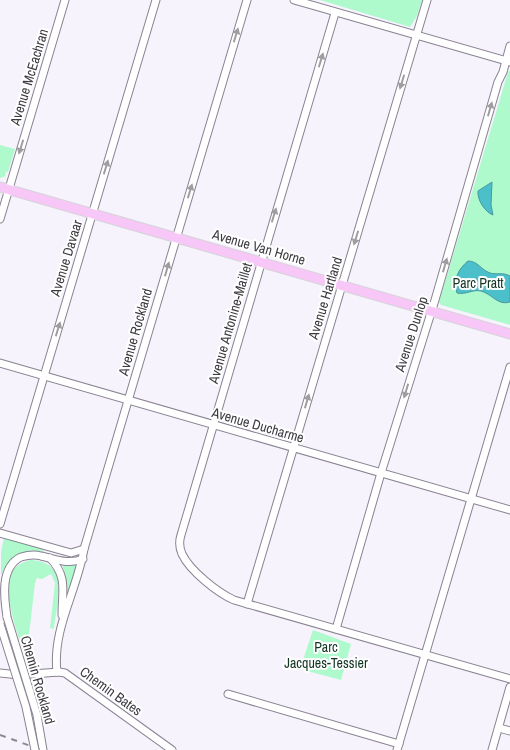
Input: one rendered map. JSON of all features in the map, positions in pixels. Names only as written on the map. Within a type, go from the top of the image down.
[{"type":"main road","name":"Avenue Van Horne","points":[[4,188],[510,334]]},
{"type":"street","name":"Avenue McEachran","points":[[0,219],[4,188],[66,0]]},
{"type":"street","name":"Avenue Davaar","points":[[0,524],[156,0]]},
{"type":"street","name":"Avenue Rockland","points":[[57,672],[62,617],[70,602],[84,549],[247,0]]},
{"type":"street","points":[[294,0],[508,62]]},
{"type":"street","name":"Avenue Hartland","points":[[247,604],[415,35],[427,0]]},
{"type":"street","name":"Avenue Antonine-Maillet","points":[[247,604],[230,598],[196,571],[182,554],[181,535],[210,431],[335,13]]},
{"type":"street","name":"Avenue Dunlop","points":[[336,630],[495,90],[508,62],[510,46]]},
{"type":"street","name":"Avenue Ducharme","points":[[0,363],[510,510]]},
{"type":"street","points":[[228,694],[398,747],[510,367]]},
{"type":"street","points":[[0,533],[71,553],[84,549]]},
{"type":"street","points":[[7,617],[4,583],[5,574],[10,565],[28,555],[70,562],[83,558]]},
{"type":"street","points":[[50,558],[59,568],[63,579],[62,617]]},
{"type":"street","points":[[0,596],[7,617]]},
{"type":"street","points":[[247,604],[510,679]]},
{"type":"street","name":"Chemin Rockland","points":[[7,617],[35,709],[43,750]]},
{"type":"street","name":"Chemin Rockland","points":[[0,624],[26,707],[35,750]]},
{"type":"street","name":"Chemin Bates","points":[[0,673],[63,672],[172,750]]},
{"type":"street","points":[[492,750],[510,686]]},
{"type":"street","points":[[499,728],[510,731]]},
{"type":"green space","points":[[320,0],[422,0],[417,16],[410,27]]},
{"type":"green space","name":"Parc Pratt","points":[[510,70],[510,325],[441,305],[439,302]]},
{"type":"green space","points":[[0,145],[15,149],[6,176],[0,178]]},
{"type":"green space","points":[[4,537],[44,550],[43,552],[29,551],[18,555],[8,563],[1,575],[1,552]]},
{"type":"green space","points":[[30,560],[43,562],[51,567],[56,575],[59,596],[54,629],[50,628],[55,583],[51,574],[42,579],[37,578],[27,652],[31,653],[30,661],[34,665],[33,668],[29,668],[18,635],[11,609],[8,586],[9,577],[15,568]]},
{"type":"green space","points":[[62,564],[77,565],[66,601],[66,580]]},
{"type":"green space","name":"Parc Jacques-Tessier","points":[[313,630],[351,644],[341,680],[300,669]]},
{"type":"water","points":[[492,182],[491,205],[493,215],[482,205],[478,194],[478,191]]},
{"type":"water","points":[[468,261],[474,262],[490,273],[510,276],[510,302],[498,301],[481,291],[457,293],[457,275]]},
{"type":"railway","points":[[0,735],[42,750]]}]
